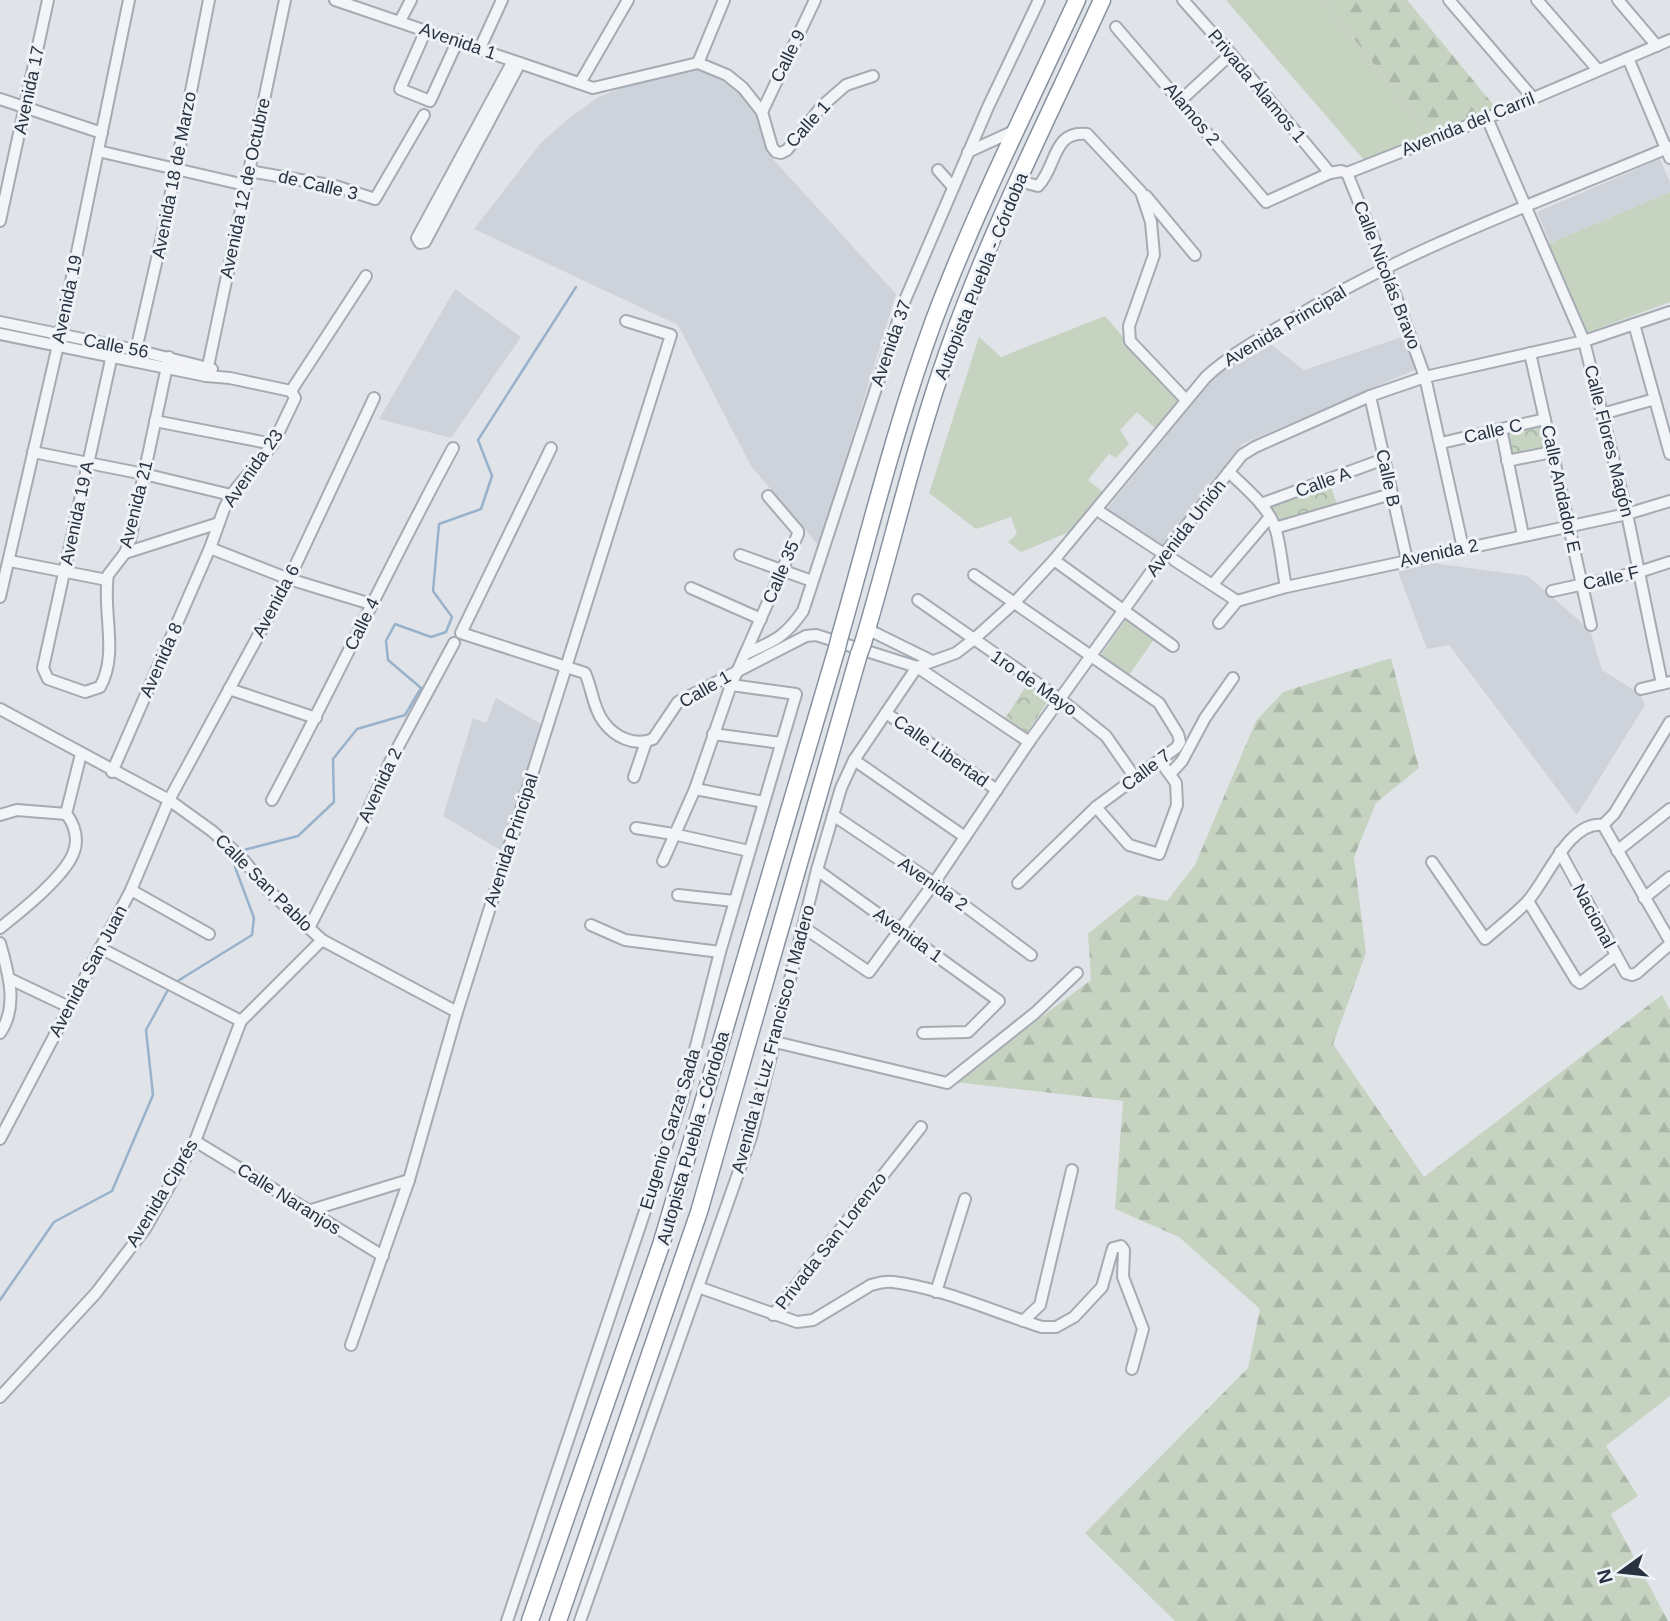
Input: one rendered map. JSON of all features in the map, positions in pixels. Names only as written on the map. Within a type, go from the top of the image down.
[{"type":"highway","name":"Autopista Puebla - Córdoba","points":[[530,1621],[662,1245],[892,450],[934,320],[1016,130],[1077,0]]},
{"type":"highway","name":"Autopista Puebla - Córdoba","points":[[558,1621],[699,1212],[934,391],[963,310],[1102,0]]},
{"type":"street","name":"Avenida 17","points":[[0,221],[48,0]]},
{"type":"street","name":"Avenida 19","points":[[0,596],[59,340],[129,0]]},
{"type":"street","name":"Avenida 18 de Marzo","points":[[136,350],[176,170],[209,0]]},
{"type":"street","name":"Avenida 12 de Octubre","points":[[207,371],[285,0]]},
{"type":"street","name":"Avenida 1","points":[[335,0],[580,83]]},
{"type":"street","points":[[400,21],[411,0]]},
{"type":"street","points":[[480,48],[502,0]]},
{"type":"street","points":[[628,0],[580,83],[593,88],[603,87],[698,63],[724,0]]},
{"type":"street","name":"Calle 9","points":[[762,112],[815,0]]},
{"type":"street","name":"Avenida 37","points":[[745,654],[780,639],[803,611],[905,300],[968,152],[1039,0]]},
{"type":"street","name":"Privada Álamos 1","points":[[1182,0],[1231,54],[1330,173]]},
{"type":"street","points":[[1449,0],[1533,98]]},
{"type":"street","points":[[1537,0],[1598,70]]},
{"type":"street","points":[[1618,0],[1657,46]]},
{"type":"street","name":"Alamos 2","points":[[1116,27],[1266,202]]},
{"type":"street","points":[[425,30],[400,89],[430,101],[458,40]]},
{"type":"street","name":"Avenida del Carril","points":[[1266,202],[1330,173],[1347,173],[1487,118],[1670,40]]},
{"type":"street","points":[[1181,100],[1231,54]]},
{"type":"street","points":[[1628,58],[1669,151]]},
{"type":"street","points":[[517,62],[425,242],[420,243],[417,238],[517,62]]},
{"type":"street","name":"Calle 1","points":[[698,63],[735,80],[762,112],[772,147],[781,153],[787,150],[822,106],[846,85],[873,76]]},
{"type":"street","points":[[0,99],[102,133]]},
{"type":"street","name":"de Calle 3","points":[[248,171],[335,186],[375,199],[424,115]]},
{"type":"street","name":"Calle Flores Magón","points":[[1487,118],[1584,341],[1666,683]]},
{"type":"street","points":[[968,152],[1016,130]]},
{"type":"street","points":[[1019,181],[1038,186],[1064,138],[1076,133],[1087,134],[1142,192],[1195,255]]},
{"type":"street","points":[[98,151],[245,185]]},
{"type":"street","name":"Avenida Principal","points":[[917,667],[946,658],[973,640],[1014,602],[1054,561],[1206,377],[1230,358],[1325,299],[1385,267],[1669,151]]},
{"type":"street","points":[[938,170],[953,187]]},
{"type":"street","name":"Calle Nicolás Bravo","points":[[1347,173],[1425,377],[1463,548]]},
{"type":"street","points":[[1142,192],[1151,222],[1154,255],[1128,333],[1130,341],[1186,400]]},
{"type":"street","points":[[291,391],[366,276]]},
{"type":"street","name":"Avenida Unión","points":[[803,927],[869,972],[934,883],[1060,699],[1124,611],[1169,557],[1242,455],[1370,396],[1425,377],[1584,341],[1670,312]]},
{"type":"street","name":"Avenida Principal","points":[[351,1345],[409,1180],[457,1012],[671,335],[626,321]]},
{"type":"street","name":"Calle 56","points":[[0,322],[59,340],[291,391]]},
{"type":"street","points":[[1634,324],[1670,454]]},
{"type":"street","name":"Calle 56","points":[[0,334],[59,340]]},
{"type":"street","name":"Calle 56","points":[[112,351],[136,350],[168,362]]},
{"type":"street","name":"Avenida 19 A","points":[[107,580],[109,654],[106,677],[100,687],[85,692],[48,679],[43,668],[112,351]]},
{"type":"street","name":"Calle Andador E","points":[[1530,353],[1591,625]]},
{"type":"street","name":"Avenida 21","points":[[107,580],[111,569],[125,553],[168,362]]},
{"type":"street","name":"Avenida 23","points":[[210,548],[231,495],[273,444],[295,398],[291,391]]},
{"type":"street","name":"Calle B","points":[[1370,396],[1406,560]]},
{"type":"street","name":"Avenida 6","points":[[169,800],[289,579],[374,398]]},
{"type":"street","points":[[1602,414],[1655,399]]},
{"type":"street","name":"Calle C","points":[[1441,443],[1545,419]]},
{"type":"street","points":[[155,421],[273,444]]},
{"type":"street","points":[[1500,429],[1523,535]]},
{"type":"street","name":"Calle 4","points":[[272,800],[453,448]]},
{"type":"street","points":[[551,448],[461,633],[585,673],[601,720],[626,740],[646,742],[634,777]]},
{"type":"street","points":[[33,452],[231,495]]},
{"type":"street","points":[[1507,461],[1552,452]]},
{"type":"street","name":"Calle A","points":[[1261,504],[1384,459]]},
{"type":"street","points":[[1229,472],[1261,504],[1273,523],[1286,587]]},
{"type":"street","points":[[1213,584],[1273,523],[1391,494]]},
{"type":"street","name":"Calle 35","points":[[745,654],[798,531],[768,496]]},
{"type":"street","name":"Avenida 2","points":[[1237,601],[1406,560],[1627,514],[1670,501]]},
{"type":"street","points":[[1097,510],[1237,601],[1219,623]]},
{"type":"street","points":[[125,553],[219,523]]},
{"type":"street","points":[[210,548],[289,579],[371,604]]},
{"type":"street","name":"Avenida 8","points":[[113,772],[210,548]]},
{"type":"street","points":[[740,555],[812,580]]},
{"type":"street","points":[[10,561],[107,580]]},
{"type":"street","points":[[1054,561],[1173,646]]},
{"type":"street","name":"Calle F","points":[[1552,591],[1639,572],[1670,562]]},
{"type":"street","points":[[974,575],[1092,655]]},
{"type":"street","points":[[691,587],[761,619]]},
{"type":"street","name":"1ro de Mayo","points":[[918,600],[1060,699],[1106,736],[1136,779]]},
{"type":"street","name":"Calle 1","points":[[646,742],[657,735],[678,702],[806,636],[816,635],[917,667],[1029,742]]},
{"type":"street","points":[[863,642],[932,661]]},
{"type":"street","name":"Avenida 2","points":[[309,928],[391,760],[454,643]]},
{"type":"street","points":[[663,861],[695,789],[731,685],[745,654]]},
{"type":"street","name":"Calle 7","points":[[1018,883],[1096,807],[1160,761],[1176,748],[1180,741],[1159,703],[1092,655]]},
{"type":"street","name":"Avenida la Luz Francisco I Madero","points":[[580,1621],[751,1137],[817,870],[841,788],[854,760],[917,667]]},
{"type":"street","points":[[1170,774],[1182,761],[1205,718],[1233,678]]},
{"type":"street","points":[[1641,690],[1666,683]]},
{"type":"street","name":"Eugenio Garza Sada","points":[[507,1621],[682,1101],[734,901],[796,694],[731,685]]},
{"type":"street","points":[[229,689],[316,718]]},
{"type":"street","name":"Calle San Pablo","points":[[0,709],[169,800],[212,831],[242,858],[266,888],[322,940],[457,1012]]},
{"type":"street","name":"Calle Libertad","points":[[886,713],[997,790]]},
{"type":"street","points":[[1603,825],[1614,814],[1670,722]]},
{"type":"street","points":[[713,734],[781,743]]},
{"type":"street","points":[[66,814],[81,754]]},
{"type":"street","points":[[854,760],[965,837]]},
{"type":"street","points":[[1096,807],[1129,845],[1159,854],[1177,805],[1176,783],[1160,761]]},
{"type":"street","points":[[695,789],[764,802]]},
{"type":"street","name":"Avenida San Juan","points":[[0,1139],[131,890],[169,800]]},
{"type":"street","points":[[1617,851],[1670,809]]},
{"type":"street","points":[[0,816],[17,810],[66,814],[76,837],[73,855],[41,892],[0,928]]},
{"type":"street","name":"Avenida 2","points":[[833,815],[934,883],[1031,955]]},
{"type":"street","points":[[1432,862],[1485,939],[1528,901],[1572,838],[1596,824],[1603,825]]},
{"type":"street","points":[[1603,825],[1670,942]]},
{"type":"street","points":[[636,828],[749,851]]},
{"type":"street","name":"Nacional","points":[[1560,852],[1626,973],[1637,973],[1670,942]]},
{"type":"street","name":"Avenida 1","points":[[817,870],[999,1001],[968,1032],[923,1033]]},
{"type":"street","points":[[1644,898],[1670,877]]},
{"type":"street","points":[[131,890],[209,934]]},
{"type":"street","points":[[678,895],[734,901]]},
{"type":"street","points":[[1528,901],[1580,983],[1615,956]]},
{"type":"street","points":[[591,925],[625,940],[720,952]]},
{"type":"street","name":"Avenida Ciprés","points":[[0,1398],[96,1293],[145,1229],[195,1141],[241,1021],[322,940]]},
{"type":"street","points":[[0,943],[10,979],[10,1012],[0,1033]]},
{"type":"street","points":[[100,948],[241,1021]]},
{"type":"street","points":[[775,1042],[947,1083],[1035,1013],[1077,973]]},
{"type":"street","points":[[10,979],[69,1007]]},
{"type":"street","name":"Privada San Lorenzo","points":[[773,1315],[921,1128]]},
{"type":"street","name":"Calle Naranjos","points":[[195,1141],[383,1256]]},
{"type":"street","points":[[1023,1321],[1040,1305],[1072,1170]]},
{"type":"street","points":[[308,1211],[409,1180]]},
{"type":"street","points":[[936,1292],[965,1199]]},
{"type":"street","points":[[698,1287],[797,1322],[813,1320],[881,1282],[892,1282],[936,1292],[1042,1327],[1056,1327],[1074,1317],[1102,1287],[1113,1248],[1121,1246],[1124,1250],[1123,1277],[1143,1329],[1132,1369]]},
{"type":"shaded area","points":[[686,67],[705,67],[731,81],[756,111],[772,158],[896,294],[819,546],[751,466],[678,325],[474,229],[540,144],[569,118],[599,97],[638,81]]},
{"type":"shaded area","points":[[1660,159],[1670,182],[1670,192],[1550,243],[1537,212]]},
{"type":"shaded area","points":[[455,289],[521,337],[451,438],[379,419]]},
{"type":"shaded area","points":[[1405,336],[1417,369],[1242,444],[1162,545],[1106,510],[1213,379],[1226,367],[1268,342],[1304,370]]},
{"type":"shaded area","points":[[1433,563],[1528,576],[1590,630],[1602,670],[1640,694],[1645,705],[1577,815],[1449,645],[1427,649],[1398,572]]},
{"type":"shaded area","points":[[496,698],[541,724],[502,851],[443,816],[473,718],[486,723]]},
{"type":"green space","points":[[1226,0],[1323,0],[1430,135],[1365,161]]},
{"type":"green space","points":[[1323,0],[1407,0],[1496,108],[1430,135]]},
{"type":"green space","points":[[1670,192],[1670,302],[1586,333],[1548,244]]},
{"type":"green space","points":[[1105,316],[1178,400],[1156,429],[1137,412],[1120,430],[1129,444],[1116,458],[1109,454],[1088,480],[1103,492],[1069,532],[1021,552],[1008,542],[1017,534],[1011,517],[976,529],[929,493],[979,337],[1001,357]]},
{"type":"green space","points":[[1543,423],[1549,449],[1513,457],[1507,431]]},
{"type":"green space","points":[[1330,483],[1337,505],[1280,523],[1269,504]]},
{"type":"green space","points":[[1127,618],[1155,638],[1129,675],[1101,655]]},
{"type":"green space","points":[[1391,658],[1419,768],[1376,803],[1354,857],[1366,953],[1333,1044],[1424,1177],[1662,995],[1670,1010],[1670,1396],[1606,1446],[1638,1496],[1611,1514],[1668,1621],[1175,1621],[1085,1533],[1248,1368],[1260,1309],[1179,1237],[1115,1209],[1123,1101],[954,1082],[1091,980],[1088,934],[1136,895],[1167,901],[1195,865],[1256,721],[1283,692]]},
{"type":"green space","points":[[1028,683],[1050,698],[1026,734],[1004,720]]},
{"type":"waterway","points":[[240,851],[298,836],[334,802],[333,759],[357,729],[405,715],[421,688],[388,660],[386,641],[395,624],[431,637],[446,632],[452,617],[433,591],[439,524],[481,509],[492,476],[478,440],[576,287]]},
{"type":"waterway","points":[[176,982],[252,935],[254,918],[235,867]]},
{"type":"waterway","points":[[0,1300],[54,1222],[112,1191],[153,1095],[146,1030],[169,988]]}]
